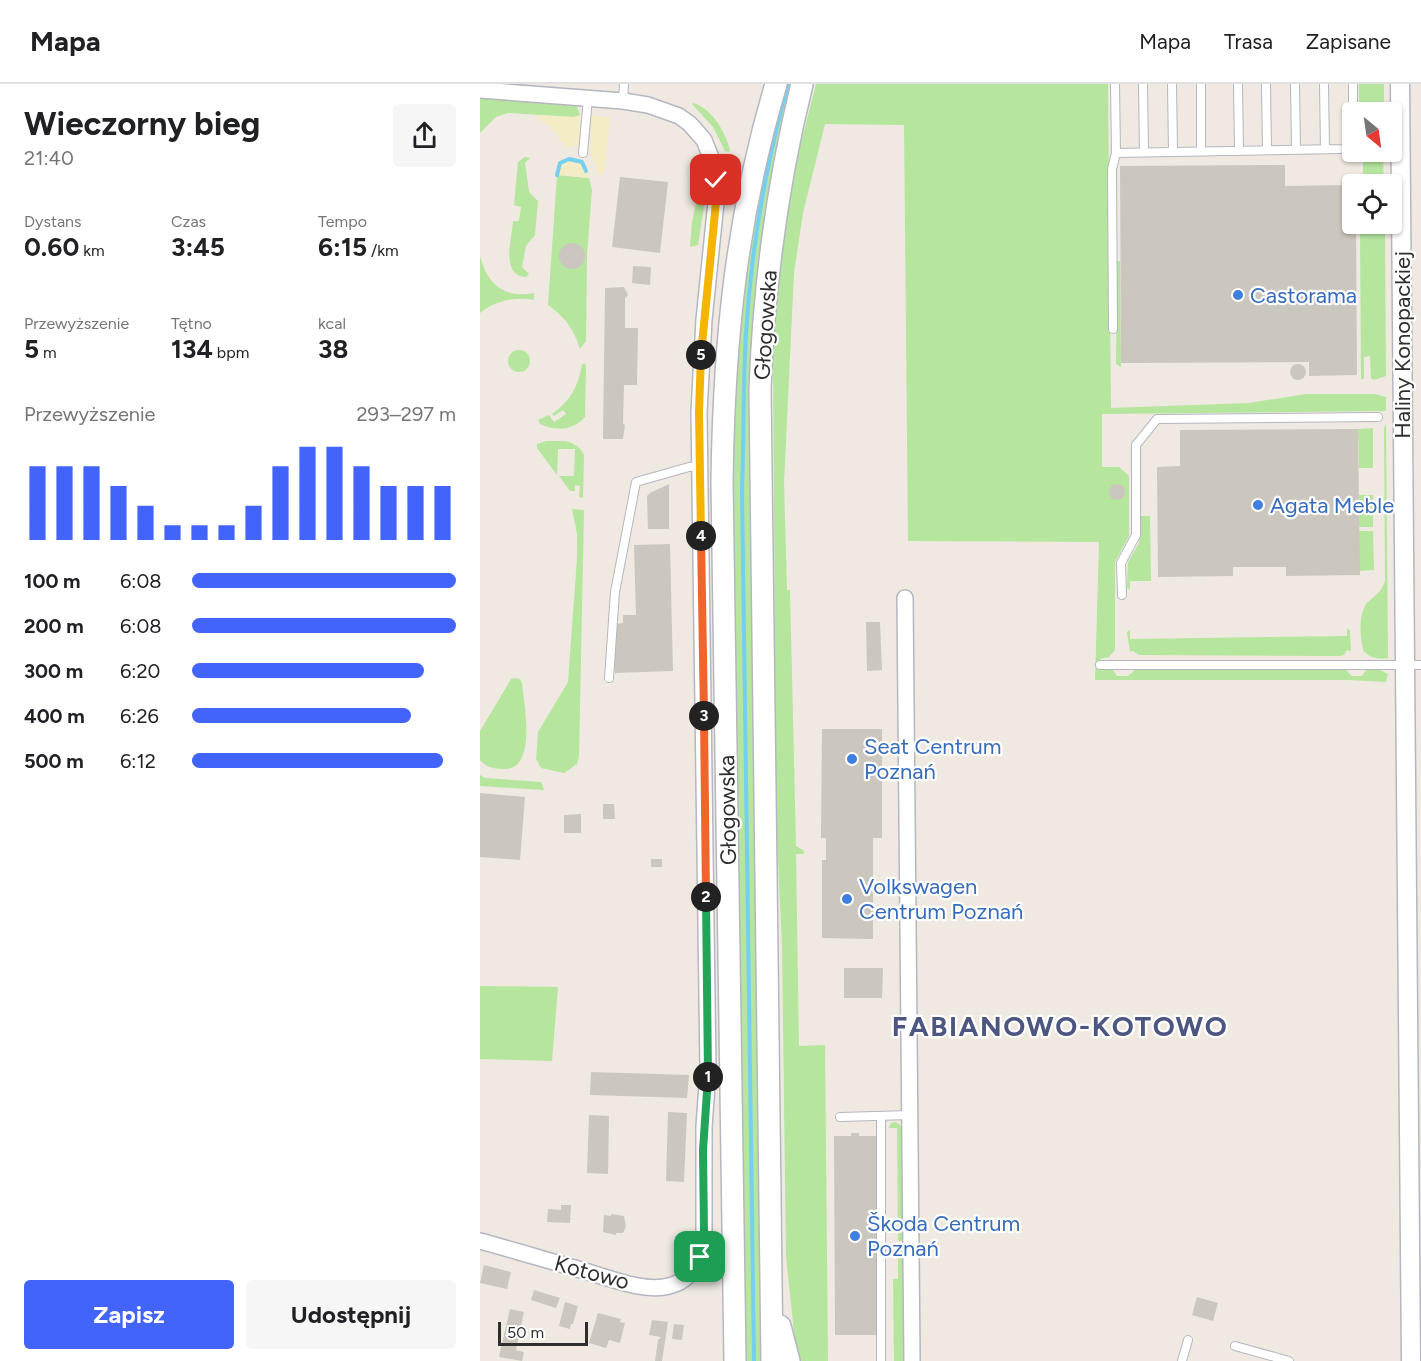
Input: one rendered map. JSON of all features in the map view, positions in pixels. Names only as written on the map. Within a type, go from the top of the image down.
[{"type":"main road","name":"Głogowska","points":[[735,1361],[723,524],[724,395],[730,309],[739,244],[756,159],[776,84]]},
{"type":"main road","name":"Głogowska","points":[[772,1361],[760,389],[763,324],[772,238],[786,153],[802,84]]},
{"type":"main road","points":[[771,1287],[789,1361]]},
{"type":"main road","points":[[724,1361],[734,1304]]},
{"type":"street","name":"Haliny Konopackiej","points":[[1400,84],[1413,665],[1411,1361]]},
{"type":"street","points":[[480,90],[623,101],[658,108],[684,119],[704,140],[714,165],[716,202],[706,289],[700,377],[700,466]]},
{"type":"street","name":"Kotowo","points":[[480,1241],[647,1287],[662,1287],[686,1277],[697,1264],[702,1248],[704,1232],[703,1150],[708,1071],[700,466]]},
{"type":"street","points":[[905,598],[912,1361]]},
{"type":"lane","points":[[623,101],[624,84]]},
{"type":"lane","points":[[1113,329],[1112,169],[1116,153],[1115,84]]},
{"type":"lane","points":[[1143,84],[1144,152]]},
{"type":"lane","points":[[1172,84],[1173,152]]},
{"type":"lane","points":[[1201,84],[1201,151]]},
{"type":"lane","points":[[1238,84],[1239,150]]},
{"type":"lane","points":[[1266,84],[1267,150]]},
{"type":"lane","points":[[1295,84],[1296,149]]},
{"type":"lane","points":[[1324,84],[1325,149]]},
{"type":"lane","points":[[1353,84],[1353,102]]},
{"type":"lane","points":[[583,153],[588,98]]},
{"type":"lane","points":[[1116,153],[1342,148]]},
{"type":"lane","points":[[1122,595],[1121,563],[1136,535],[1136,445],[1157,419],[1378,417]]},
{"type":"lane","points":[[609,678],[615,592],[636,482],[700,466]]},
{"type":"lane","points":[[1100,664],[1413,665]]},
{"type":"lane","points":[[840,1117],[910,1115]]},
{"type":"lane","points":[[881,1117],[881,1361]]},
{"type":"lane","points":[[1182,1361],[1188,1340]]},
{"type":"lane","points":[[1235,1346],[1289,1361]]},
{"type":"green space","points":[[784,84],[794,84],[770,191],[764,1361],[743,1361],[731,541],[732,395],[748,239]]},
{"type":"green space","points":[[816,84],[1108,84],[1111,408],[1249,403],[1306,394],[1375,394],[1386,397],[1386,411],[1102,414],[1102,467],[1119,467],[1129,476],[1129,536],[1115,562],[1115,650],[1109,657],[1100,659],[1100,669],[1113,670],[1117,676],[1128,676],[1135,670],[1346,670],[1352,676],[1362,676],[1366,670],[1380,670],[1388,674],[1386,682],[1095,680],[1099,542],[908,541],[904,125],[825,124],[803,213],[794,273],[784,483],[787,590],[790,590],[796,846],[804,851],[804,854],[796,854],[799,1046],[825,1045],[828,1361],[797,1361],[786,1257],[782,946],[776,819],[773,350],[782,251],[795,166]]},
{"type":"green space","points":[[1359,84],[1384,84],[1384,102],[1359,102]]},
{"type":"green space","points":[[480,98],[576,104],[580,115],[575,117],[508,113],[496,117],[480,133]]},
{"type":"green space","points":[[693,103],[707,110],[717,122],[728,143],[729,152],[725,151],[713,127]]},
{"type":"green space","points":[[525,157],[530,158],[525,163],[529,192],[538,201],[535,235],[526,246],[522,267],[529,274],[526,277],[518,275],[513,270],[509,255],[513,221],[519,221],[521,207],[514,205],[518,162]]},
{"type":"green space","points":[[1363,162],[1383,162],[1384,174],[1363,174]]},
{"type":"green space","points":[[703,170],[706,171],[708,182],[698,245],[690,247],[692,222]]},
{"type":"green space","points":[[557,175],[589,178],[592,190],[587,254],[586,341],[580,349],[568,324],[548,305]]},
{"type":"green space","points":[[1360,234],[1385,234],[1386,376],[1374,380],[1371,378],[1370,356],[1364,357],[1364,378],[1361,380]]},
{"type":"green space","points":[[480,256],[487,274],[498,287],[514,294],[534,293],[534,300],[506,300],[480,313]]},
{"type":"green space","points":[[1117,261],[1120,261],[1121,367],[1116,364]]},
{"type":"green space","points":[[519,350],[527,353],[530,361],[527,369],[519,372],[511,369],[508,361],[511,353]]},
{"type":"green space","points":[[582,364],[586,364],[585,417],[575,425],[564,428],[552,428],[540,424],[538,420],[549,415],[554,422],[566,414],[563,410],[554,416],[552,414],[573,392]]},
{"type":"green space","points":[[1386,424],[1388,658],[1381,659],[1371,657],[1363,650],[1360,626],[1364,608],[1380,591],[1385,581],[1384,428]]},
{"type":"green space","points":[[1373,428],[1373,468],[1359,468],[1358,429]]},
{"type":"green space","points":[[546,441],[566,441],[577,446],[584,455],[583,498],[579,497],[580,486],[575,485],[575,491],[570,491],[559,476],[574,476],[575,449],[558,449],[557,475],[537,448],[537,444]]},
{"type":"green space","points":[[1359,495],[1373,495],[1373,527],[1359,527]]},
{"type":"green space","points":[[572,509],[584,510],[579,756],[577,764],[564,773],[541,768],[536,759],[538,732],[568,682],[577,558],[577,534]]},
{"type":"green space","points":[[1141,516],[1150,516],[1151,581],[1130,581],[1130,590],[1127,587],[1128,562],[1139,543]]},
{"type":"green space","points":[[1359,531],[1373,531],[1374,570],[1359,571]]},
{"type":"green space","points":[[1347,628],[1350,631],[1351,651],[1347,650],[1344,655],[1340,656],[1139,655],[1133,651],[1130,652],[1127,632],[1130,630],[1130,639],[1347,636]]},
{"type":"green space","points":[[511,679],[520,679],[522,683],[526,719],[522,758],[516,766],[506,769],[492,768],[480,760],[480,731]]},
{"type":"green space","points":[[480,775],[485,778],[541,782],[544,790],[480,786]]},
{"type":"green space","points":[[480,986],[558,987],[552,1061],[480,1059]]},
{"type":"green space","points":[[896,1122],[903,1131],[905,1241],[898,1241],[897,1128],[889,1128],[891,1123]]},
{"type":"green space","points":[[898,1247],[904,1247],[907,1361],[894,1361],[893,1279],[898,1279]]},
{"type":"sand","points":[[535,115],[574,117],[581,115],[579,142],[576,146],[565,147],[551,127]]},
{"type":"sand","points":[[591,116],[610,117],[604,174],[598,174],[590,151]]},
{"type":"sand","points":[[571,158],[582,161],[589,178],[557,175],[561,162]]},
{"type":"building","name":"Castorama","points":[[1285,165],[1285,186],[1342,185],[1342,234],[1356,234],[1357,375],[1309,376],[1309,362],[1121,363],[1120,166]]},
{"type":"building","points":[[620,177],[668,182],[660,253],[612,247]]},
{"type":"building","points":[[572,243],[581,247],[585,256],[581,265],[572,269],[563,265],[559,256],[563,247]]},
{"type":"building","points":[[633,266],[651,267],[650,285],[632,283]]},
{"type":"building","points":[[624,287],[628,295],[625,298],[625,328],[638,328],[637,385],[624,385],[623,439],[603,439],[605,288]]},
{"type":"building","points":[[1298,364],[1304,366],[1306,372],[1304,378],[1298,380],[1292,378],[1290,372],[1292,366]]},
{"type":"building","name":"Agata Meble","points":[[1358,429],[1360,575],[1286,576],[1286,567],[1233,567],[1233,576],[1158,577],[1157,467],[1180,466],[1180,430]]},
{"type":"building","points":[[669,484],[669,529],[648,529],[647,496]]},
{"type":"building","points":[[1114,484],[1120,484],[1125,492],[1123,498],[1114,500],[1109,495],[1109,489]]},
{"type":"building","points":[[670,544],[673,671],[615,673],[614,624],[623,623],[623,615],[636,615],[634,545]]},
{"type":"building","points":[[866,622],[880,622],[882,670],[867,671]]},
{"type":"building","name":"Volkswagen Centrum Poznań","points":[[822,729],[882,729],[882,838],[873,838],[873,939],[822,938],[822,860],[826,860],[826,838],[821,838]]},
{"type":"building","points":[[480,793],[525,797],[520,860],[480,857]]},
{"type":"building","points":[[603,804],[614,804],[615,819],[603,819]]},
{"type":"building","points":[[581,814],[581,833],[564,833],[564,815]]},
{"type":"building","points":[[651,859],[662,859],[662,867],[651,867]]},
{"type":"building","points":[[844,968],[883,968],[882,998],[844,998]]},
{"type":"building","points":[[591,1072],[689,1075],[687,1098],[590,1095]]},
{"type":"building","points":[[668,1112],[687,1113],[684,1182],[666,1181]]},
{"type":"building","points":[[589,1115],[609,1116],[608,1174],[587,1173]]},
{"type":"building","name":"Škoda Centrum Poznań","points":[[851,1133],[859,1133],[859,1136],[876,1136],[877,1335],[835,1335],[834,1136],[851,1136]]},
{"type":"building","points":[[561,1205],[571,1205],[570,1223],[547,1222],[548,1209],[561,1210]]},
{"type":"building","points":[[611,1214],[624,1216],[626,1226],[623,1233],[616,1233],[616,1235],[603,1232],[604,1215],[611,1216]]},
{"type":"building","points":[[484,1265],[511,1272],[507,1289],[480,1283]]},
{"type":"building","points":[[534,1290],[560,1298],[556,1308],[531,1300]]},
{"type":"building","points":[[1197,1297],[1218,1303],[1213,1321],[1192,1315]]},
{"type":"building","points":[[565,1302],[578,1306],[570,1329],[559,1326]]},
{"type":"building","points":[[510,1309],[524,1312],[516,1350],[524,1352],[522,1361],[499,1357]]},
{"type":"building","points":[[598,1313],[621,1319],[620,1322],[625,1323],[620,1343],[609,1340],[606,1348],[589,1343]]},
{"type":"building","points":[[652,1320],[668,1322],[662,1361],[655,1361],[658,1340],[661,1337],[649,1335]]},
{"type":"building","points":[[674,1324],[684,1325],[682,1340],[672,1339]]},
{"type":"waterway","points":[[754,1361],[742,489],[744,372],[748,302],[756,239],[766,176],[788,84]]},
{"type":"waterway","points":[[557,175],[560,163],[569,159],[582,162],[586,171]]},
{"type":"place","name":"Castorama","points":[[1238,295]]},
{"type":"place","name":"Agata Meble","points":[[1258,505]]},
{"type":"place","name":"Seat Centrum Poznań","points":[[852,759]]},
{"type":"place","name":"Volkswagen Centrum Poznań","points":[[847,899]]},
{"type":"place","name":"Škoda Centrum Poznań","points":[[855,1236]]},
{"type":"district","name":"FABIANOWO-KOTOWO","points":[[1060,1026]]},
{"type":"route","points":[[700,1257],[704,1242],[703,1150],[708,1071],[699,412],[702,346],[716,202],[716,180]]}]
